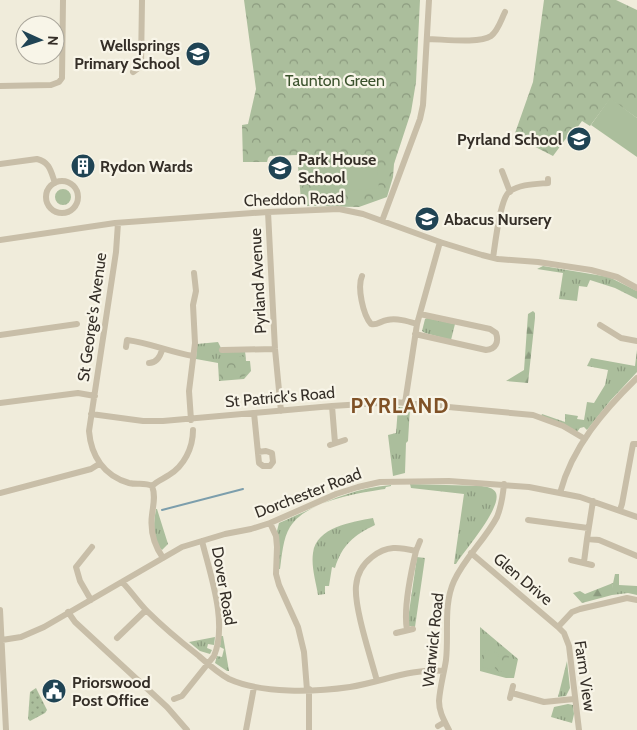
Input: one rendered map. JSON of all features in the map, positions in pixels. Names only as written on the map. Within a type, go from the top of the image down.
[{"type":"street","points":[[0,86],[51,86],[62,78],[63,0]]},
{"type":"street","points":[[134,72],[141,66],[142,0]]},
{"type":"street","points":[[382,221],[420,119],[423,105],[429,0]]},
{"type":"street","points":[[427,39],[477,40],[487,38],[496,30],[505,12]]},
{"type":"street","points":[[0,164],[42,160],[50,167],[56,183]]},
{"type":"street","points":[[502,171],[510,192]]},
{"type":"street","points":[[61,181],[71,184],[78,193],[77,204],[69,212],[55,211],[48,204],[46,194],[51,186],[56,183],[61,181]]},
{"type":"street","points":[[493,258],[504,200],[510,192],[524,186],[548,183]]},
{"type":"street","name":"Cheddon Road","points":[[0,240],[118,223],[268,212],[339,210],[364,214],[440,242],[493,258],[588,269],[618,276],[637,288]]},
{"type":"street","name":"Pyrland Avenue","points":[[268,212],[275,348],[281,411]]},
{"type":"street","name":"St George's Avenue","points":[[99,464],[94,455],[89,431],[116,252],[118,223]]},
{"type":"street","points":[[405,402],[417,324],[440,242]]},
{"type":"street","points":[[191,420],[189,391],[195,343],[194,310],[196,291],[194,273]]},
{"type":"street","points":[[362,276],[360,286],[365,317],[371,324],[376,325],[386,320],[396,320],[417,324]]},
{"type":"street","points":[[195,281],[203,280]]},
{"type":"street","points":[[415,334],[486,350],[495,346],[498,341],[496,333],[490,329],[420,314]]},
{"type":"street","points":[[0,335],[77,324]]},
{"type":"street","points":[[600,325],[621,338],[637,341]]},
{"type":"street","points":[[126,343],[146,343],[162,350],[193,356]]},
{"type":"street","name":"Pyrland Avenue","points":[[222,350],[275,348]]},
{"type":"street","points":[[149,363],[156,361],[162,350]]},
{"type":"street","points":[[560,492],[565,476],[585,439],[614,400],[637,378]]},
{"type":"street","points":[[0,403],[78,393],[94,396]]},
{"type":"street","name":"St Patrick's Road","points":[[91,414],[143,421],[191,420],[384,401],[405,402],[533,415],[563,426],[585,439]]},
{"type":"street","points":[[332,406],[333,444],[344,440]]},
{"type":"street","points":[[254,413],[258,452]]},
{"type":"street","points":[[152,486],[171,474],[182,463],[189,452],[193,430]]},
{"type":"street","points":[[182,440],[191,442]]},
{"type":"street","points":[[620,510],[632,443]]},
{"type":"street","points":[[0,493],[91,469],[99,464],[119,479],[138,484],[146,483],[152,486],[155,497],[152,529],[155,544],[163,558]]},
{"type":"street","name":"Dorchester Road","points":[[2,640],[21,637],[91,600],[182,547],[251,530],[336,494],[380,482],[449,481],[504,484],[560,492],[593,500],[637,516]]},
{"type":"street","name":"Warwick Road","points":[[449,730],[441,713],[439,701],[453,582],[497,516],[502,502],[504,484]]},
{"type":"street","points":[[584,562],[593,500]]},
{"type":"street","points":[[528,520],[588,528]]},
{"type":"street","points":[[270,523],[276,542],[276,574],[299,633],[307,669],[308,730]]},
{"type":"street","points":[[587,539],[599,540],[637,556]]},
{"type":"street","name":"Dover Road","points":[[174,699],[182,696],[208,664],[217,649],[219,627],[212,581],[202,541]]},
{"type":"street","points":[[396,633],[410,630],[406,614],[416,551],[420,541]]},
{"type":"street","points":[[91,600],[80,582],[76,567],[92,547]]},
{"type":"street","points":[[377,680],[356,598],[357,578],[364,565],[378,552],[400,547],[416,551]]},
{"type":"street","name":"Glen Drive","points":[[471,553],[558,627]]},
{"type":"street","points":[[571,560],[592,565]]},
{"type":"street","points":[[122,582],[162,626],[208,664],[229,678],[254,687],[308,690],[338,688],[418,670],[444,671]]},
{"type":"street","name":"Farm View","points":[[579,730],[569,646],[564,633],[558,627],[572,612],[585,607],[627,598],[637,600]]},
{"type":"street","points":[[0,610],[6,730]]},
{"type":"street","points":[[117,638],[146,610]]},
{"type":"street","points":[[68,612],[75,622],[166,707],[187,730]]},
{"type":"street","points":[[513,686],[511,696],[544,702],[574,699]]},
{"type":"street","points":[[246,730],[254,687]]},
{"type":"street","points":[[438,726],[445,722]]},
{"type":"green space","name":"Taunton Green","points":[[244,0],[420,0],[416,82],[411,112],[394,164],[393,177],[387,197],[359,207],[306,206],[301,200],[297,155],[270,156],[267,162],[243,162],[242,125],[248,124],[256,89]]},
{"type":"green space","points":[[544,0],[616,0],[637,10],[637,118],[610,99],[590,126],[582,121],[577,128],[585,134],[581,140],[570,133],[553,156],[514,136],[533,82]]},
{"type":"green space","points":[[610,98],[637,118],[637,157],[591,125]]},
{"type":"green space","points":[[376,160],[379,188],[348,191],[345,163]]},
{"type":"green space","points":[[344,163],[347,191],[315,195],[312,166]]},
{"type":"green space","points":[[60,189],[66,189],[71,194],[69,203],[60,205],[55,200],[55,194]]},
{"type":"green space","points":[[543,266],[609,277],[637,291],[637,299],[615,288],[590,280],[587,287],[579,286],[577,301],[559,299],[563,273],[537,269]]},
{"type":"green space","points":[[533,311],[535,318],[528,383],[506,381],[524,370],[528,314]]},
{"type":"green space","points":[[425,319],[455,324],[451,340],[422,331]]},
{"type":"green space","points":[[218,342],[222,350],[245,351],[246,361],[250,361],[251,371],[244,379],[219,381],[218,363],[196,359],[197,344]]},
{"type":"green space","points":[[637,350],[637,372],[610,401],[587,430],[584,427],[580,428],[577,432],[541,416],[542,414],[565,422],[565,414],[578,416],[577,419],[584,420],[587,402],[594,403],[605,385],[608,370],[587,366],[591,358],[635,366]]},
{"type":"green space","points":[[244,357],[246,362],[250,362],[250,371],[243,377],[220,380],[218,359]]},
{"type":"green space","points":[[398,407],[410,408],[408,441],[406,443],[405,473],[393,476],[388,435],[396,433]]},
{"type":"green space","points":[[410,484],[482,486],[495,491],[496,500],[488,519],[456,564],[454,564],[464,494],[411,488]]},
{"type":"green space","points":[[391,485],[385,489],[347,496],[321,504],[360,490]]},
{"type":"green space","points":[[319,505],[298,518],[290,527],[284,541],[280,569],[278,569],[277,531],[279,523]]},
{"type":"green space","points":[[156,509],[168,544],[162,550],[155,536]]},
{"type":"green space","points":[[373,518],[375,525],[355,537],[345,547],[335,568],[332,567],[329,586],[325,586],[325,594],[318,595],[313,553],[321,537],[336,527]]},
{"type":"green space","points":[[417,557],[425,558],[415,627],[409,626],[408,619]]},
{"type":"green space","points":[[615,574],[619,574],[619,585],[637,586],[637,595],[628,593],[612,595]]},
{"type":"green space","points":[[613,583],[612,595],[582,603],[573,593],[580,591],[585,594]]},
{"type":"green space","points":[[480,627],[518,659],[514,678],[506,678],[480,671]]},
{"type":"green space","points":[[221,636],[223,636],[229,671],[215,663],[217,656],[222,657],[224,649],[220,647]]},
{"type":"green space","points":[[215,637],[214,645],[208,644],[207,648],[212,650],[210,654],[200,651],[189,642]]},
{"type":"green space","points":[[486,650],[499,653],[494,670],[482,667]]},
{"type":"green space","points":[[499,653],[509,656],[507,665],[511,666],[510,673],[494,670]]},
{"type":"green space","points":[[567,661],[570,688],[566,696],[558,697]]},
{"type":"green space","points":[[36,688],[47,710],[30,721],[28,719],[30,692]]},
{"type":"green space","points":[[568,704],[573,705],[572,723],[551,717],[554,707]]},
{"type":"waterway","points":[[162,510],[243,489]]},
{"type":"place","name":"Wellsprings Primary School","points":[[198,54]]},
{"type":"place","name":"Pyrland School","points":[[579,139]]},
{"type":"place","name":"Rydon Wards","points":[[83,166]]},
{"type":"place","name":"Park House School","points":[[280,168]]},
{"type":"place","name":"Abacus Nursery","points":[[427,219]]},
{"type":"place","name":"Priorswood Post Office","points":[[54,691]]},
{"type":"district","name":"PYRLAND","points":[[400,405]]}]
